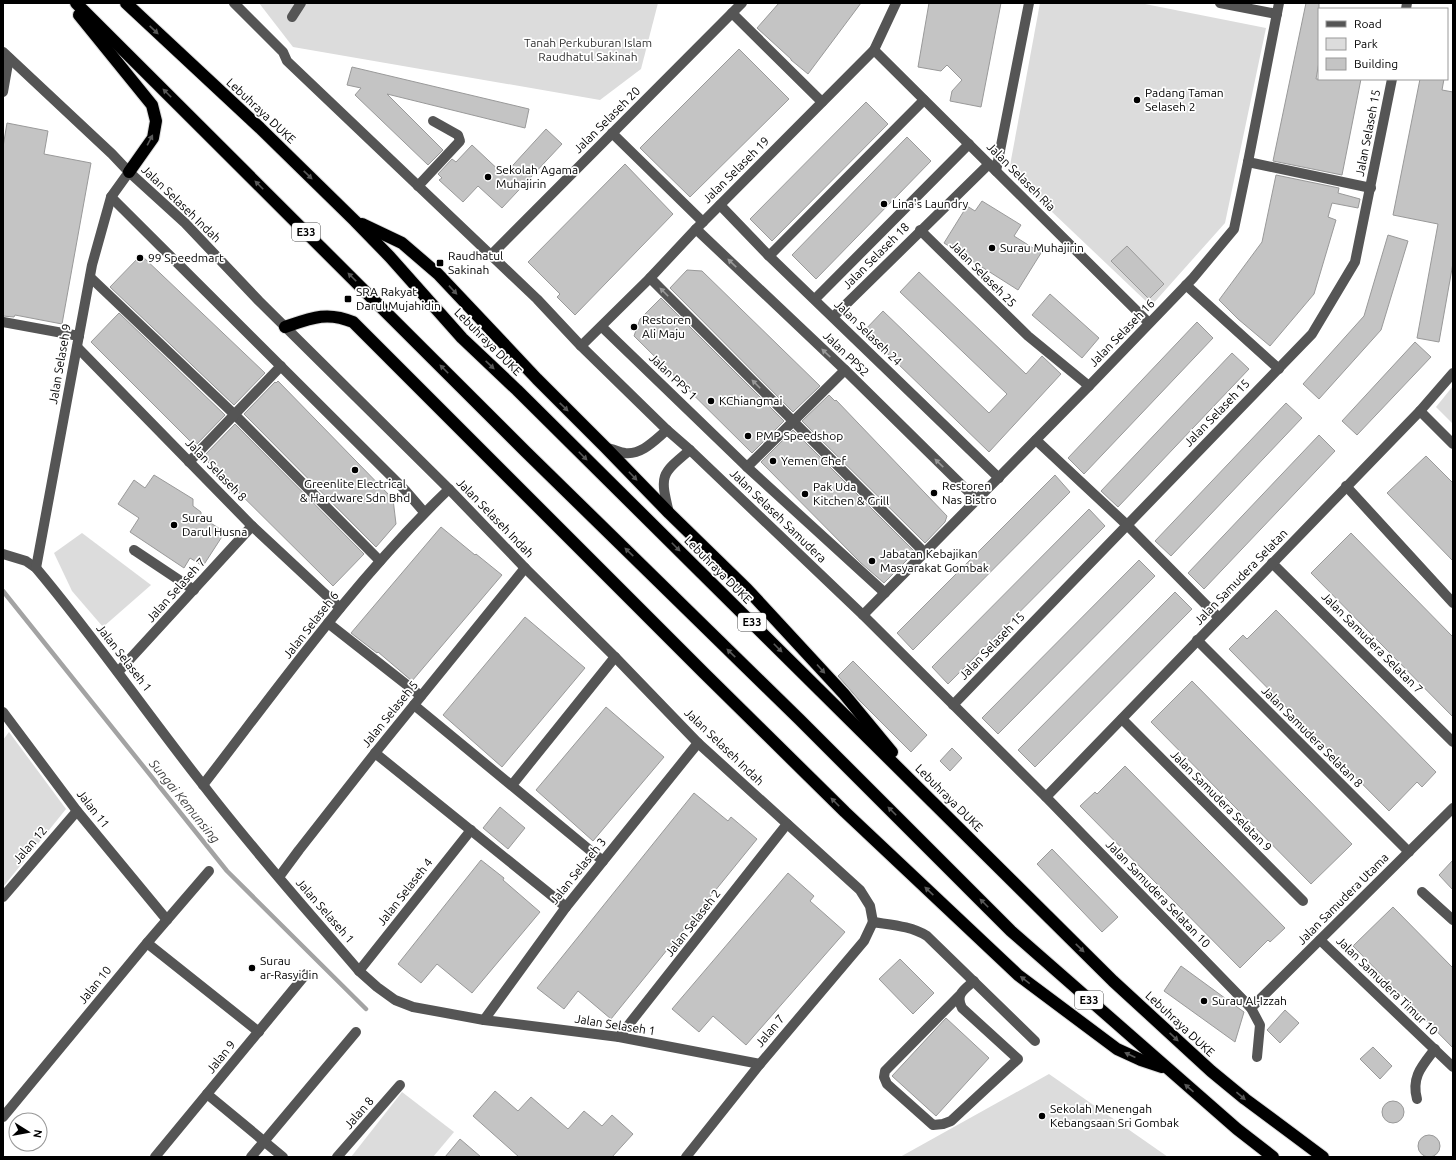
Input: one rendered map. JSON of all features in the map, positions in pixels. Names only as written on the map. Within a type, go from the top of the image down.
[{"type":"highway","points":[[69,3],[152,105],[156,121],[153,138],[129,172]]},
{"type":"highway","name":"E33","points":[[76,3],[526,452],[817,737],[1011,931],[1237,1129],[1273,1157]]},
{"type":"highway","name":"Lebuhraya DUKE","points":[[126,3],[260,128],[356,221],[462,338],[517,390],[1114,980],[1211,1071],[1245,1100],[1324,1157]]},
{"type":"highway","points":[[356,221],[402,242],[438,274],[536,379],[669,513],[748,589],[844,694],[944,812]]},
{"type":"highway","points":[[285,327],[309,319],[328,316],[341,317],[353,322],[834,801],[1018,974],[1117,1048],[1141,1060],[1167,1068]]},
{"type":"street","name":"Jalan Selaseh Samudera","points":[[234,3],[283,52],[287,61],[537,299],[581,346],[667,430],[690,450],[863,615],[1046,798]]},
{"type":"street","points":[[292,17],[300,3]]},
{"type":"street","name":"Jalan Selaseh 20","points":[[491,255],[742,3]]},
{"type":"street","name":"Jalan Selaseh 19","points":[[581,346],[650,278],[699,225],[874,50],[896,3]]},
{"type":"street","points":[[996,171],[1029,3]]},
{"type":"street","points":[[1220,3],[1277,14]]},
{"type":"street","name":"Jalan Selaseh 16","points":[[863,615],[1089,386],[1186,285],[1234,229],[1279,3]]},
{"type":"street","points":[[732,13],[822,102]]},
{"type":"street","name":"Jalan Selaseh Ria","points":[[874,50],[1149,323]]},
{"type":"street","name":"Jalan Selaseh Indah","points":[[6,55],[185,223],[259,301],[449,489],[698,743],[860,890],[870,906],[874,922]]},
{"type":"street","points":[[3,92],[6,55]]},
{"type":"street","name":"Jalan Selaseh 15","points":[[953,705],[1312,334],[1355,262],[1392,80]]},
{"type":"street","points":[[769,256],[924,100]]},
{"type":"street","points":[[418,186],[460,141],[458,135],[433,121]]},
{"type":"street","name":"Jalan PPS2","points":[[612,133],[699,225],[977,500]]},
{"type":"street","name":"Jalan Selaseh 18","points":[[815,299],[969,144]]},
{"type":"street","points":[[1248,162],[1371,188]]},
{"type":"street","name":"Jalan Selaseh 18","points":[[833,317],[988,164]]},
{"type":"street","name":"Jalan Selaseh 9","points":[[36,568],[90,277],[111,197],[129,172]]},
{"type":"street","points":[[111,197],[405,490],[424,512]]},
{"type":"street","name":"Jalan Selaseh 24","points":[[720,205],[769,256],[999,478]]},
{"type":"street","name":"Jalan Selaseh 25","points":[[920,230],[1028,336],[1089,386]]},
{"type":"street","points":[[90,277],[235,415],[380,561]]},
{"type":"street","points":[[650,278],[925,553]]},
{"type":"street","points":[[1186,285],[1279,369]]},
{"type":"street","points":[[3,322],[79,336]]},
{"type":"street","name":"Jalan PPS 1","points":[[602,326],[747,467],[885,593]]},
{"type":"street","name":"Jalan Selaseh 8","points":[[77,347],[252,526],[340,608]]},
{"type":"street","points":[[189,462],[281,366]]},
{"type":"street","points":[[747,467],[845,370]]},
{"type":"street","name":"Jalan Samudera Selatan","points":[[1046,798],[1197,640],[1420,411],[1453,373]]},
{"type":"street","points":[[1420,411],[1453,444]]},
{"type":"street","points":[[606,448],[626,453],[639,452],[649,446],[667,430]]},
{"type":"street","points":[[1036,440],[1127,525],[1219,618]]},
{"type":"street","points":[[669,513],[664,492],[664,478],[669,467],[690,450]]},
{"type":"street","points":[[1346,486],[1453,603]]},
{"type":"street","name":"Jalan Selaseh 6","points":[[203,784],[340,608],[424,512],[449,489]]},
{"type":"street","name":"Jalan Selaseh 7","points":[[118,672],[252,526]]},
{"type":"street","points":[[134,550],[194,590]]},
{"type":"street","name":"Jalan Selaseh 1","points":[[3,554],[26,561],[36,568],[118,672],[243,836],[359,971],[389,995],[413,1007],[484,1020],[619,1037],[760,1064]]},
{"type":"street","name":"Jalan Samudera Selatan 7","points":[[1272,563],[1453,742]]},
{"type":"street","name":"Jalan Selaseh 5","points":[[279,878],[375,753],[525,568]]},
{"type":"street","points":[[328,624],[421,696]]},
{"type":"street","name":"Jalan Samudera Selatan 8","points":[[1197,640],[1409,852]]},
{"type":"street","points":[[512,786],[615,657]]},
{"type":"street","points":[[414,705],[603,861]]},
{"type":"street","name":"Jalan 11","points":[[4,717],[77,811],[167,920]]},
{"type":"street","name":"Jalan Samudera Selatan 9","points":[[1122,719],[1303,901]]},
{"type":"street","name":"Jalan Selaseh 3","points":[[484,1020],[566,907],[698,743]]},
{"type":"street","points":[[375,753],[566,907]]},
{"type":"street","name":"Jalan Samudera Selatan 10","points":[[1046,798],[1251,1008],[1260,1025],[1257,1057]]},
{"type":"street","name":"Jalan Samudera Utama","points":[[1251,1008],[1453,808]]},
{"type":"street","name":"Jalan 12","points":[[3,897],[77,811]]},
{"type":"street","name":"Jalan Selaseh 2","points":[[619,1037],[786,824]]},
{"type":"street","name":"Jalan Selaseh 4","points":[[359,971],[471,830]]},
{"type":"street","name":"Jalan 10","points":[[3,1117],[146,943],[209,871]]},
{"type":"street","points":[[1422,892],[1453,920]]},
{"type":"street","points":[[874,922],[901,926],[924,934],[1035,1041]]},
{"type":"street","name":"Jalan 7","points":[[686,1157],[760,1064],[864,941],[874,922]]},
{"type":"street","name":"Jalan Samudera Timur 10","points":[[1320,940],[1453,1067]]},
{"type":"street","points":[[146,943],[259,1032]]},
{"type":"street","name":"Jalan 9","points":[[155,1157],[306,974]]},
{"type":"street","points":[[960,995],[958,1002],[962,1008],[1018,1059],[951,1121],[933,1125],[887,1084],[884,1077],[885,1071],[960,995],[974,981]]},
{"type":"street","points":[[252,1157],[356,1032]]},
{"type":"street","points":[[1417,1099],[1414,1090],[1418,1072],[1435,1050]]},
{"type":"street","name":"Jalan 8","points":[[337,1157],[400,1085]]},
{"type":"street","points":[[207,1094],[283,1157]]},
{"type":"green space","name":"Tanah Perkuburan Islam Raudhatul Sakinah","points":[[259,3],[658,3],[641,69],[600,100],[293,47]]},
{"type":"green space","name":"Padang Taman Selaseh 2","points":[[1040,3],[1140,3],[1266,28],[1225,223],[1151,306],[1009,171]]},
{"type":"green space","points":[[1453,386],[1453,424],[1436,407]]},
{"type":"green space","points":[[82,533],[151,585],[103,627],[72,591],[54,553]]},
{"type":"green space","points":[[9,732],[66,809],[3,887],[3,740]]},
{"type":"green space","name":"Sekolah Menengah Kebangsaan Sri Gombak","points":[[1049,1074],[1168,1157],[900,1157]]},
{"type":"green space","points":[[402,1092],[454,1132],[433,1157],[351,1157]]},
{"type":"building","points":[[779,3],[861,3],[808,74],[757,28]]},
{"type":"building","points":[[929,3],[1001,3],[981,107],[950,101],[952,91],[962,80],[947,65],[941,71],[918,67]]},
{"type":"building","points":[[1306,3],[1319,3],[1318,68],[1316,79],[1361,80],[1342,175],[1273,161]]},
{"type":"building","points":[[739,49],[789,99],[690,197],[640,148]]},
{"type":"building","points":[[352,67],[529,109],[525,128],[387,94],[443,150],[428,165],[355,95],[361,88],[347,85]]},
{"type":"building","points":[[1420,80],[1444,80],[1442,90],[1453,92],[1453,263],[1439,342],[1417,338],[1438,224],[1393,215]]},
{"type":"building","points":[[866,102],[888,124],[772,241],[750,219]]},
{"type":"building","points":[[7,123],[48,131],[44,154],[91,163],[62,324],[15,315],[14,317],[3,316],[3,147]]},
{"type":"building","points":[[546,129],[562,144],[502,208],[478,186],[463,202],[439,180],[442,178],[438,174],[452,159],[456,162],[472,145],[504,175]]},
{"type":"building","points":[[907,137],[931,161],[816,279],[792,255]]},
{"type":"building","points":[[625,164],[673,214],[575,315],[557,297],[560,294],[528,262]]},
{"type":"building","points":[[1276,175],[1339,188],[1338,193],[1360,199],[1358,208],[1332,203],[1328,217],[1336,220],[1314,294],[1270,346],[1238,319],[1219,300],[1262,242]]},
{"type":"building","name":"Surau Muhajirin","points":[[982,201],[1021,225],[1014,236],[1041,253],[1018,290],[944,243],[967,206],[975,211]]},
{"type":"building","points":[[1388,235],[1408,241],[1381,330],[1319,399],[1303,384],[1364,316]]},
{"type":"building","points":[[1127,246],[1164,284],[1149,299],[1111,261]]},
{"type":"building","points":[[141,255],[265,373],[234,405],[110,287]]},
{"type":"building","points":[[687,270],[702,271],[820,386],[793,412],[670,288]]},
{"type":"building","points":[[919,272],[1026,374],[1042,356],[1061,374],[989,452],[864,331],[883,311],[989,413],[1007,394],[900,292]]},
{"type":"building","points":[[1050,294],[1099,338],[1082,358],[1032,315]]},
{"type":"building","points":[[661,298],[784,421],[752,453],[634,336],[640,319]]},
{"type":"building","points":[[119,313],[225,415],[195,446],[91,342]]},
{"type":"building","points":[[1197,322],[1213,338],[1084,474],[1068,458]]},
{"type":"building","points":[[1415,342],[1431,357],[1357,435],[1342,421]]},
{"type":"building","points":[[1232,353],[1249,369],[1118,507],[1101,491]]},
{"type":"building","points":[[278,381],[393,499],[396,524],[376,547],[244,414],[275,382],[276,383]]},
{"type":"building","points":[[829,395],[835,401],[836,400],[947,516],[945,522],[925,543],[802,421]]},
{"type":"building","points":[[1286,403],[1302,418],[1171,556],[1155,541]]},
{"type":"building","points":[[235,424],[364,554],[333,586],[203,457]]},
{"type":"building","points":[[793,430],[915,552],[884,583],[861,563],[761,462]]},
{"type":"building","points":[[1319,435],[1335,451],[1204,589],[1188,573]]},
{"type":"building","points":[[1426,456],[1453,483],[1453,561],[1387,493]]},
{"type":"building","name":"Surau Darul Husna","points":[[154,475],[193,499],[193,506],[201,512],[201,517],[225,532],[203,566],[190,558],[184,568],[130,532],[139,518],[118,504],[134,480],[145,488]]},
{"type":"building","points":[[1055,475],[1070,492],[913,650],[897,633]]},
{"type":"building","points":[[1089,509],[1105,526],[948,684],[932,667]]},
{"type":"building","points":[[441,527],[502,575],[412,681],[378,652],[377,653],[351,633]]},
{"type":"building","points":[[1351,533],[1453,637],[1453,717],[1311,573]]},
{"type":"building","points":[[1139,560],[1155,576],[998,734],[982,718]]},
{"type":"building","points":[[1175,592],[1192,609],[1035,767],[1018,750]]},
{"type":"building","points":[[1276,610],[1436,772],[1422,787],[1417,782],[1389,811],[1229,649],[1243,635],[1247,639]]},
{"type":"building","points":[[525,617],[585,668],[502,767],[443,715]]},
{"type":"building","points":[[853,661],[927,735],[911,752],[860,701],[838,676]]},
{"type":"building","points":[[1192,681],[1352,844],[1311,884],[1151,722]]},
{"type":"building","points":[[606,707],[664,757],[593,841],[536,790]]},
{"type":"building","points":[[952,748],[962,758],[950,771],[940,761]]},
{"type":"building","points":[[1125,766],[1285,928],[1270,942],[1268,940],[1240,968],[1080,806],[1095,792],[1097,794]]},
{"type":"building","points":[[694,793],[728,821],[731,817],[757,839],[611,1019],[578,991],[564,1009],[537,988]]},
{"type":"building","points":[[500,807],[525,828],[508,849],[483,828]]},
{"type":"building","points":[[1052,849],[1118,917],[1102,932],[1037,864]]},
{"type":"building","points":[[481,860],[504,878],[503,880],[540,912],[472,993],[437,964],[421,983],[398,964]]},
{"type":"building","points":[[1453,860],[1453,890],[1439,875]]},
{"type":"building","points":[[788,873],[814,896],[810,901],[845,932],[746,1045],[713,1016],[699,1032],[672,1009]]},
{"type":"building","points":[[1393,907],[1453,968],[1453,1048],[1353,946]]},
{"type":"building","points":[[900,959],[934,993],[913,1014],[879,979]]},
{"type":"building","name":"Surau Al-Izzah","points":[[1181,966],[1244,1012],[1235,1042],[1164,991]]},
{"type":"building","points":[[1285,1010],[1299,1023],[1280,1043],[1267,1030]]},
{"type":"building","points":[[946,1018],[989,1058],[936,1116],[892,1076]]},
{"type":"building","points":[[1373,1047],[1392,1066],[1380,1079],[1360,1059]]},
{"type":"building","points":[[495,1091],[518,1111],[531,1097],[568,1129],[584,1111],[602,1126],[612,1115],[633,1134],[612,1157],[519,1157],[473,1116]]},
{"type":"building","points":[[1389,1101],[1397,1101],[1404,1108],[1404,1116],[1397,1123],[1389,1123],[1382,1116],[1382,1108]]},
{"type":"building","points":[[1425,1135],[1433,1135],[1440,1142],[1440,1150],[1433,1157],[1425,1157],[1418,1150],[1418,1142]]},
{"type":"building","points":[[460,1139],[481,1157],[445,1157]]},
{"type":"waterway","name":"Sungai Kemunsing","points":[[3,591],[227,871],[366,1009]]},
{"type":"place","name":"Padang Taman Selaseh 2","points":[[1137,100]]},
{"type":"place","name":"Sekolah Agama Muhajirin","points":[[488,177]]},
{"type":"place","name":"Lina's Laundry","points":[[884,204]]},
{"type":"place","name":"Surau Muhajirin","points":[[992,248]]},
{"type":"place","name":"99 Speedmart","points":[[140,258]]},
{"type":"place","name":"Raudhatul Sakinah","points":[[440,263]]},
{"type":"place","name":"SRA Rakyat Darul Mujahidin","points":[[348,299]]},
{"type":"place","name":"Restoren Ali Maju","points":[[634,327]]},
{"type":"place","name":"KChiangmai","points":[[711,401]]},
{"type":"place","name":"PMP Speedshop","points":[[748,436]]},
{"type":"place","name":"Yemen Chef","points":[[773,461]]},
{"type":"place","name":"Greenlite Electrical & Hardware Sdn Bhd","points":[[355,470]]},
{"type":"place","name":"Restoren Nas Bistro","points":[[934,493]]},
{"type":"place","name":"Pak Uda Kitchen & Grill","points":[[805,494]]},
{"type":"place","name":"Surau Darul Husna","points":[[174,525]]},
{"type":"place","name":"Jabatan Kebajikan Masyarakat Gombak","points":[[872,561]]},
{"type":"place","name":"Surau ar-Rasyidin","points":[[252,968]]},
{"type":"place","name":"Surau Al-Izzah","points":[[1204,1001]]},
{"type":"place","name":"Sekolah Menengah Kebangsaan Sri Gombak","points":[[1042,1116]]}]
